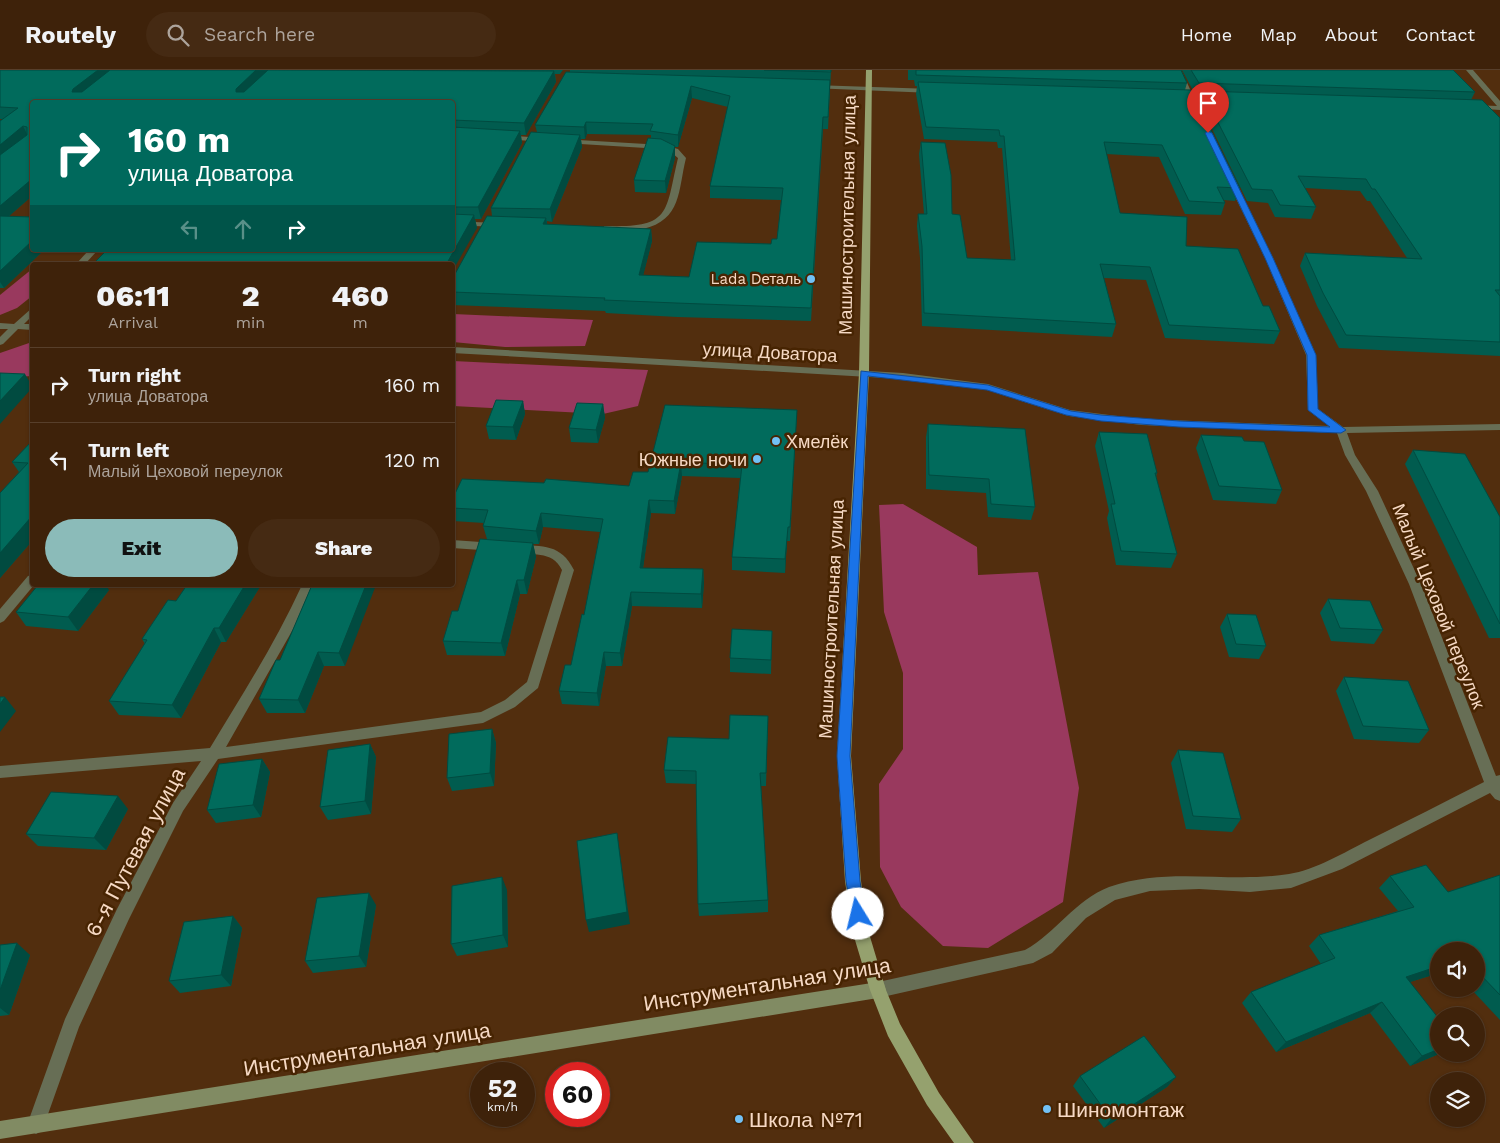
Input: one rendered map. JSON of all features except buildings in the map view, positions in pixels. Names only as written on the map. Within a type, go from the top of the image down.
[{"type":"main road","name":"Машиностроительная улица","points":[[869,70],[864,373],[844,756],[854,891],[860,930],[878,990],[894,1030],[933,1099],[965,1143]]},
{"type":"street","points":[[1178,70],[1200,116]]},
{"type":"street","points":[[1469,70],[1500,106]]},
{"type":"street","points":[[802,87],[937,91]]},
{"type":"street","points":[[1460,106],[1500,106]]},
{"type":"street","points":[[525,147],[534,130]]},
{"type":"street","points":[[491,137],[549,140]]},
{"type":"street","points":[[558,140],[663,147],[675,151],[682,158],[669,211],[657,221],[643,226],[598,228]]},
{"type":"street","points":[[1225,167],[1269,258],[1311,355],[1313,410],[1341,430]]},
{"type":"street","points":[[480,234],[489,216]]},
{"type":"street","points":[[455,223],[503,225]]},
{"type":"street","points":[[82,262],[92,252]]},
{"type":"street","points":[[0,342],[30,313]]},
{"type":"street","points":[[0,326],[30,327]]},
{"type":"street","name":"улица Доватора","points":[[455,350],[864,373],[988,387],[1069,413],[1101,418],[1179,424],[1341,430],[1500,427]]},
{"type":"street","name":"Малый Цеховой переулок","points":[[1341,430],[1350,455],[1372,491],[1415,584],[1497,787]]},
{"type":"street","points":[[0,772],[214,754],[483,717],[509,706],[533,684],[568,570],[564,561],[557,554],[544,551],[455,544]]},
{"type":"street","points":[[0,618],[30,581]]},
{"type":"street","name":"6-я Путевая улица","points":[[36,1125],[71,1025],[123,914],[178,808],[214,754],[269,662],[294,617],[307,587]]},
{"type":"street","name":"Инструментальная улица","points":[[0,1130],[878,990],[1027,957],[1046,947],[1080,913],[1111,894],[1150,884],[1199,882],[1250,885],[1291,880],[1337,864],[1497,787]]},
{"type":"shaded area","points":[[30,271],[30,298],[17,308],[0,315],[0,295]]},
{"type":"shaded area","points":[[455,314],[593,320],[585,346],[505,347],[455,342]]},
{"type":"shaded area","points":[[30,343],[30,376],[0,378],[0,353]]},
{"type":"shaded area","points":[[455,361],[648,370],[638,406],[603,414],[455,406]]},
{"type":"shaded area","points":[[903,504],[977,547],[978,575],[1038,572],[1079,788],[1063,902],[988,948],[943,946],[901,907],[880,867],[879,784],[903,749],[903,673],[884,612],[879,505]]},
{"type":"place","name":"Lada Dеталь","points":[[811,279]]},
{"type":"place","name":"Хмелёк","points":[[776,441]]},
{"type":"place","name":"Южные ночи","points":[[757,459]]},
{"type":"place","name":"Шиномонтаж","points":[[1047,1109]]},
{"type":"place","name":"Школа №71","points":[[739,1119]]},
{"type":"route","points":[[858,914],[853,881],[844,756],[864,373],[904,376],[988,387],[1069,413],[1101,418],[1179,424],[1341,430],[1313,410],[1311,355],[1269,258],[1208,133]]}]
